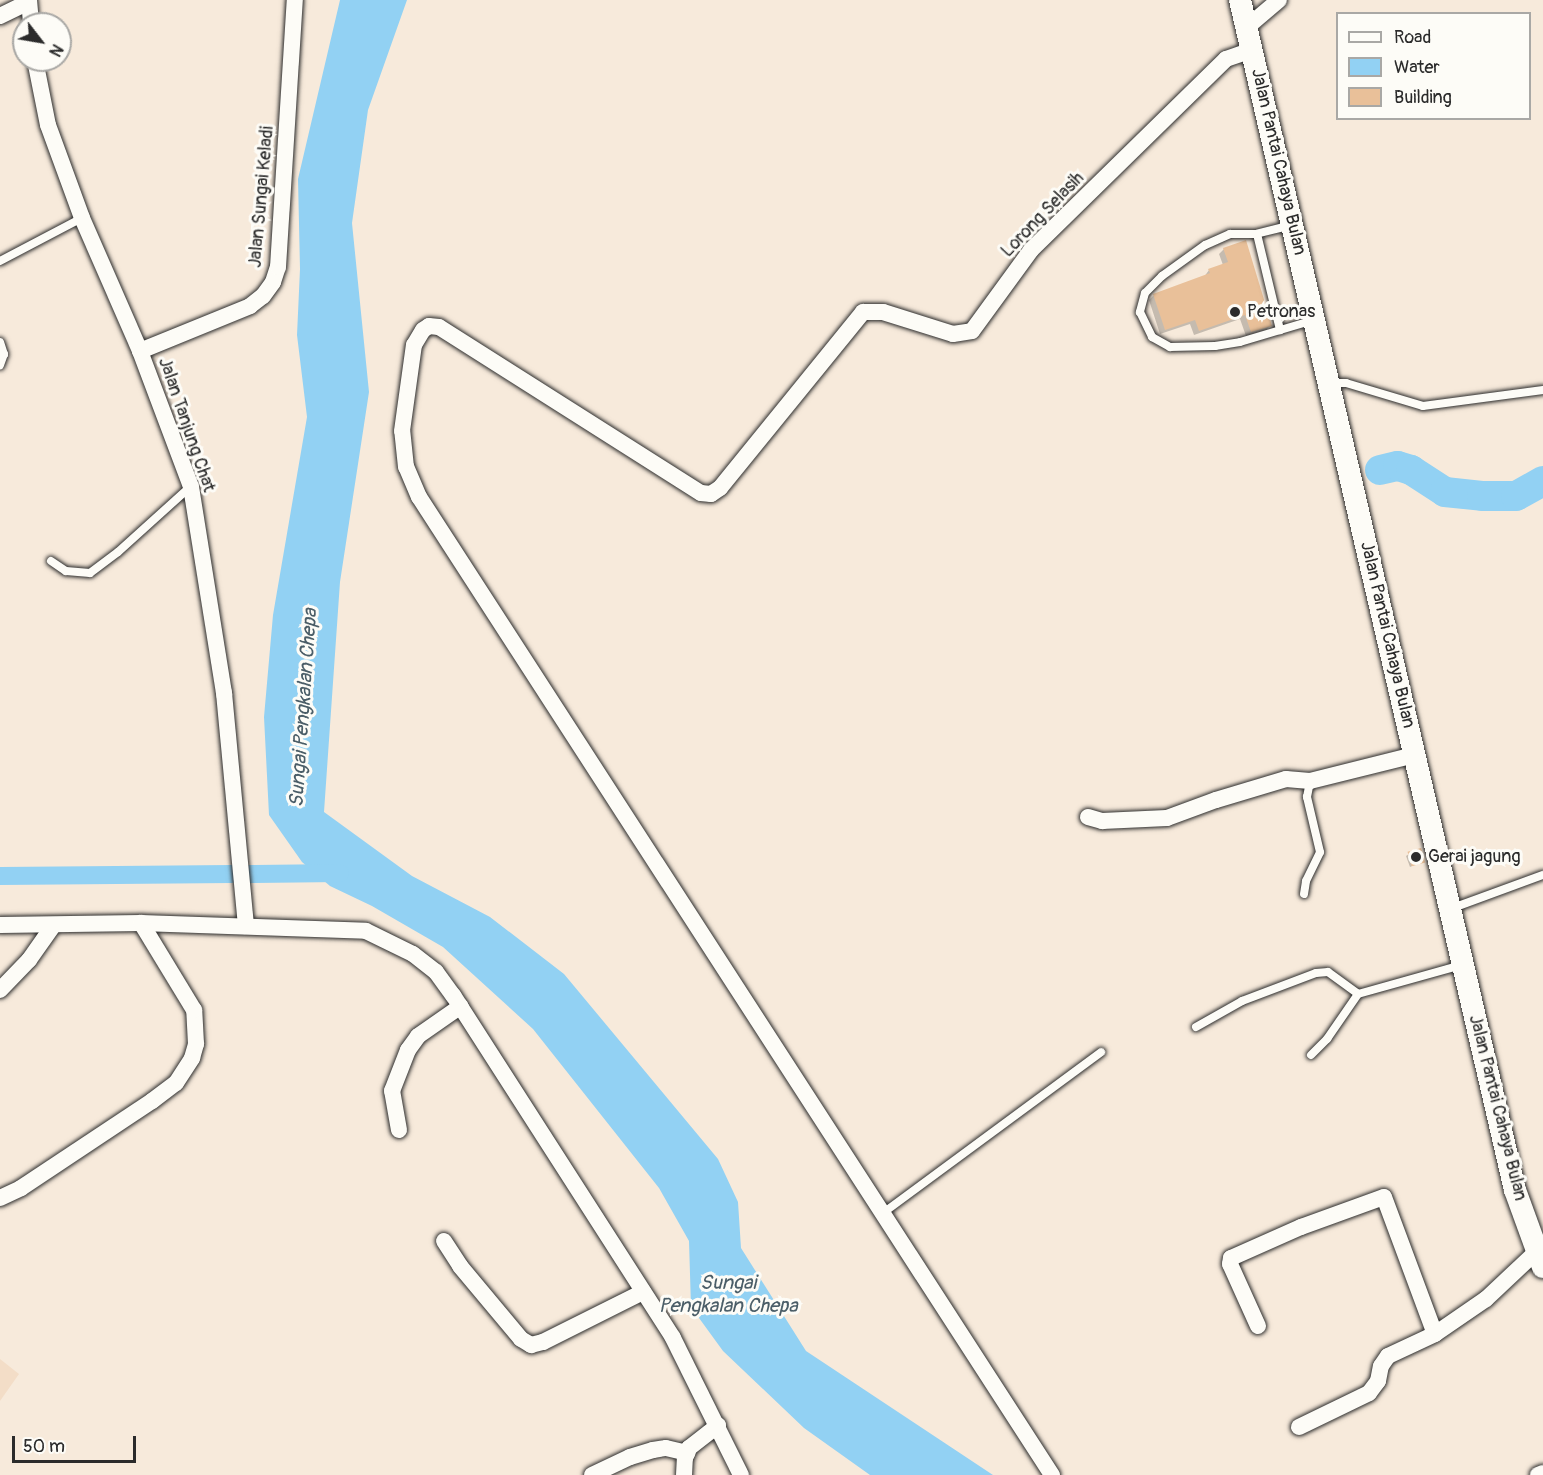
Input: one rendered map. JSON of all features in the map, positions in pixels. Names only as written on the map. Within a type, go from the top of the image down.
[{"type":"main road","name":"Jalan Pantai Cahaya Bulan","points":[[1240,0],[1515,1190],[1540,1260]]},
{"type":"street","name":"Jalan Sungai Keladi","points":[[140,351],[250,306],[273,282],[279,255],[295,0]]},
{"type":"street","points":[[1246,28],[1279,0]]},
{"type":"street","points":[[0,16],[29,1]]},
{"type":"street","name":"Lorong Selasih","points":[[883,1213],[419,497],[406,467],[402,431],[414,345],[423,330],[429,326],[439,327],[701,493],[711,494],[720,488],[862,312],[883,312],[953,334],[972,331],[1031,250],[1226,59],[1252,50]]},
{"type":"street","name":"Jalan Tanjung Chat","points":[[37,72],[48,125],[82,218],[140,351],[191,487],[224,693],[246,926]]},
{"type":"street","points":[[1088,817],[1102,820],[1167,818],[1216,800],[1286,779],[1310,781],[1414,755]]},
{"type":"street","points":[[0,1198],[21,1188],[152,1101],[176,1083],[192,1058],[196,1044],[194,1010],[141,922]]},
{"type":"street","points":[[0,925],[53,926],[141,922],[366,932],[413,954],[436,972],[461,1006],[674,1338],[741,1475]]},
{"type":"street","points":[[0,990],[29,960],[53,926]]},
{"type":"street","points":[[399,1130],[392,1091],[408,1050],[418,1036],[461,1006]]},
{"type":"street","points":[[1258,1326],[1230,1264],[1231,1258],[1300,1227],[1384,1197],[1435,1334]]},
{"type":"street","points":[[883,1213],[1052,1475]]},
{"type":"street","points":[[444,1241],[475,1284],[521,1339],[531,1345],[543,1342],[644,1292]]},
{"type":"street","points":[[1299,1427],[1370,1393],[1378,1381],[1381,1366],[1388,1356],[1435,1334],[1540,1260]]},
{"type":"street","points":[[684,1475],[689,1448],[718,1425]]},
{"type":"street","points":[[592,1475],[630,1457],[653,1450],[666,1448],[687,1453]]},
{"type":"street","points":[[1538,1475],[1543,1473]]},
{"type":"lane","points":[[0,261],[82,218]]},
{"type":"lane","points":[[1292,225],[1257,234],[1230,234],[1205,245],[1162,276],[1145,293],[1140,312],[1152,337],[1170,347],[1215,346],[1240,342],[1314,320]]},
{"type":"lane","points":[[1257,234],[1280,330]]},
{"type":"lane","points":[[0,342],[4,354],[0,365]]},
{"type":"lane","points":[[1329,383],[1346,383],[1423,406],[1543,390]]},
{"type":"lane","points":[[51,561],[66,571],[90,573],[118,552],[191,487]]},
{"type":"lane","points":[[1304,894],[1306,881],[1320,852],[1307,797],[1310,781]]},
{"type":"lane","points":[[1450,909],[1543,875]]},
{"type":"lane","points":[[1311,1055],[1327,1039],[1358,994],[1463,965]]},
{"type":"lane","points":[[1196,1027],[1242,1001],[1316,973],[1328,972],[1358,994]]},
{"type":"lane","points":[[883,1213],[1101,1052]]},
{"type":"shaded area","points":[[0,1359],[19,1374],[0,1401]]},
{"type":"water","name":"Sungai Pengkalan Chepa","points":[[340,0],[407,0],[368,110],[352,223],[369,392],[340,582],[324,812],[412,876],[490,917],[564,974],[718,1159],[738,1202],[741,1248],[806,1351],[993,1475],[870,1475],[804,1428],[723,1351],[691,1307],[689,1241],[659,1188],[533,1029],[443,947],[372,906],[330,886],[302,862],[269,815],[264,717],[273,615],[307,417],[297,335],[300,269],[298,179]]},
{"type":"building","points":[[1246,240],[1272,326],[1251,332],[1245,315],[1199,331],[1195,320],[1165,330],[1153,294],[1210,273],[1208,269],[1228,262],[1223,248]]},
{"type":"building","name":"Gerai jagung","points":[[1421,848],[1425,862],[1412,866],[1408,852]]},
{"type":"waterway","points":[[1380,470],[1398,466],[1411,470],[1445,492],[1482,496],[1516,496],[1543,481]]},
{"type":"waterway","points":[[250,874],[340,873]]},
{"type":"waterway","points":[[0,876],[232,874]]},
{"type":"place","name":"Petronas","points":[[1235,312]]},
{"type":"place","name":"Gerai jagung","points":[[1416,857]]}]
